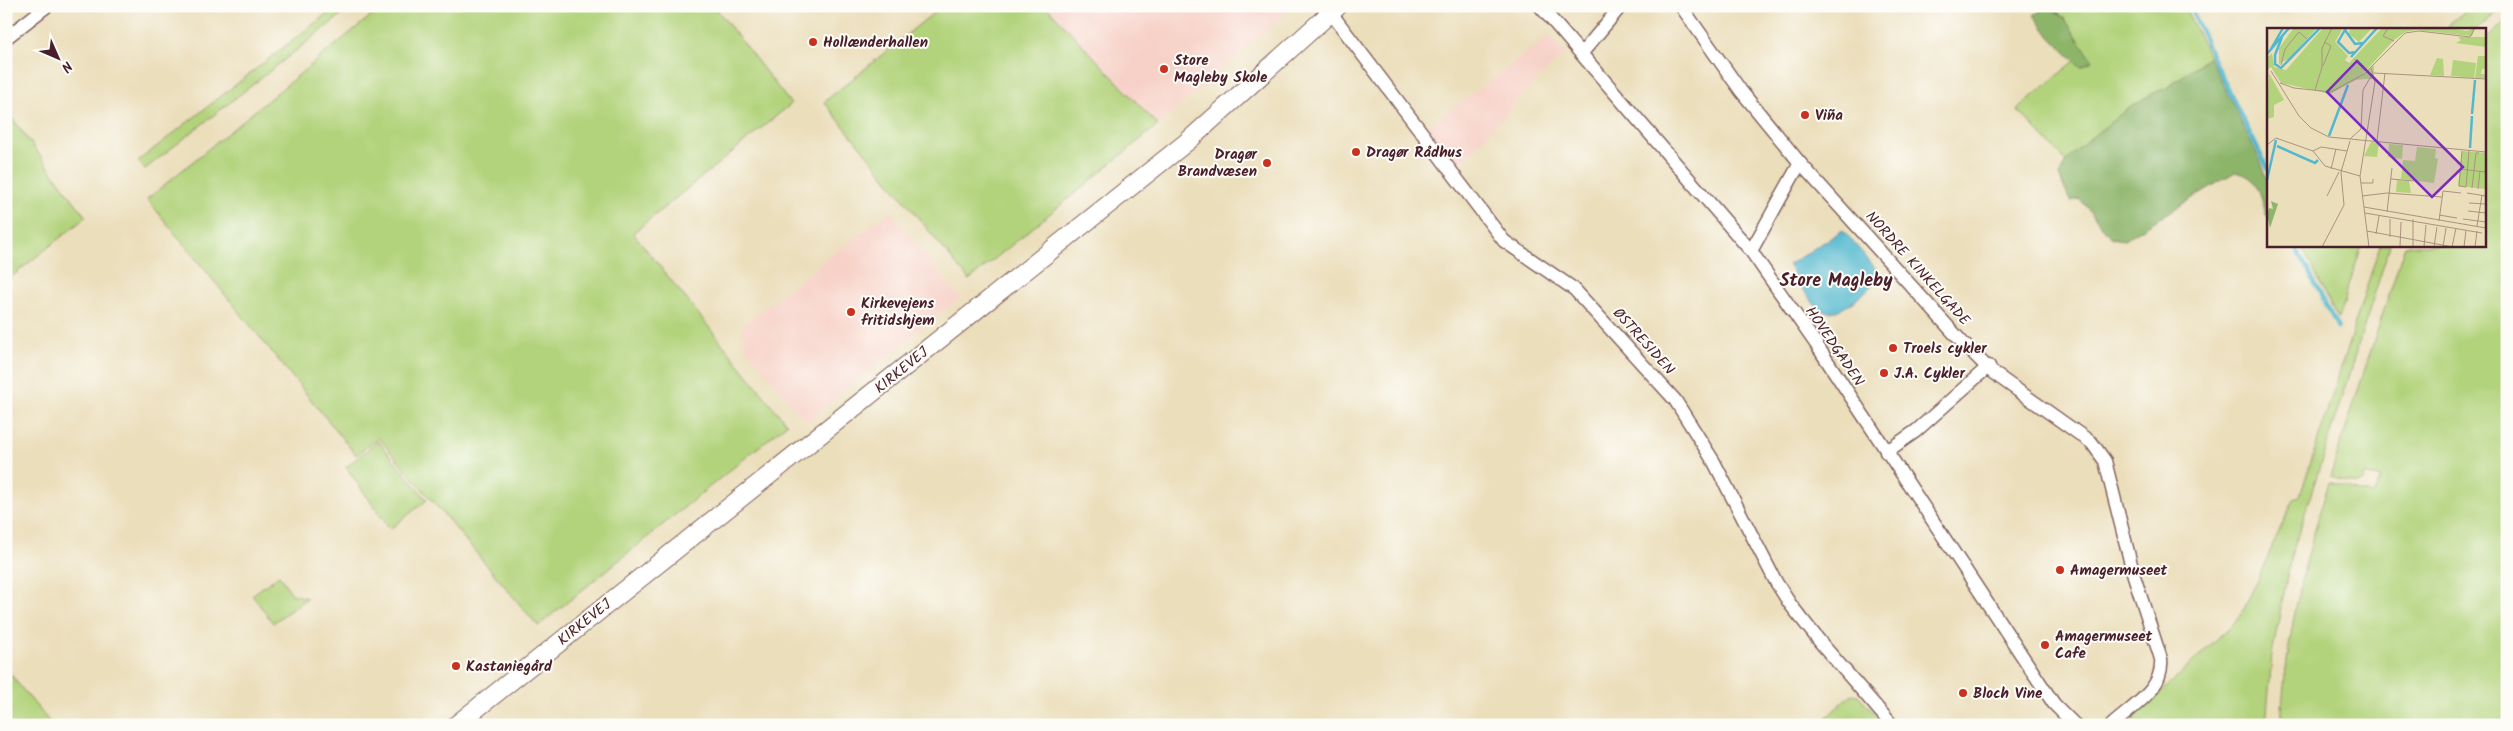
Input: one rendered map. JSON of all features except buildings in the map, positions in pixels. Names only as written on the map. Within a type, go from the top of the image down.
[{"type":"main road","name":"KIRKEVEJ","points":[[456,725],[1188,141],[1335,10]]},
{"type":"street","points":[[6,38],[47,6]]},
{"type":"street","name":"HOVEDGADEN","points":[[1540,6],[1751,251],[1816,344],[2054,704],[2075,725]]},
{"type":"street","points":[[1582,53],[1621,6]]},
{"type":"street","name":"NORDRE KINKELGADE","points":[[1681,6],[1741,91],[1800,163],[1962,342],[1989,366],[1992,372],[2092,443],[2105,461],[2134,576],[2161,659],[2162,671],[2158,682],[2151,690],[2112,725]]},
{"type":"street","name":"ØSTRESIDEN","points":[[1335,10],[1504,241],[1574,289],[1675,400],[1714,462],[1776,582],[1790,604],[1820,643],[1892,725]]},
{"type":"street","points":[[1751,251],[1800,163]]},
{"type":"street","points":[[1886,452],[1916,431],[1989,366]]},
{"type":"shaded area","name":"Store Magleby Skole","points":[[1046,6],[1282,6],[1287,13],[1158,125]]},
{"type":"shaded area","points":[[1550,36],[1565,54],[1537,79],[1456,168],[1427,127]]},
{"type":"shaded area","name":"Kirkevejens fritidshjem","points":[[889,211],[960,298],[806,422],[743,343],[742,326]]},
{"type":"green space","points":[[333,6],[353,6],[145,169],[138,161],[334,8]]},
{"type":"green space","points":[[383,6],[714,6],[791,104],[633,233],[787,424],[538,626],[379,438],[356,455],[147,199]]},
{"type":"green space","points":[[942,6],[1046,6],[1158,125],[969,280],[824,102]]},
{"type":"green space","points":[[2052,6],[2184,6],[2209,56],[2167,88],[2152,94],[2126,110],[2082,145],[2066,161],[2017,109],[2076,60],[2073,33],[2064,18]]},
{"type":"green space","points":[[2474,6],[2503,6],[2479,28],[2448,28],[2450,22]]},
{"type":"green space","points":[[2043,9],[2053,9],[2064,18],[2093,61],[2081,67],[2051,38],[2034,15]]},
{"type":"green space","points":[[2507,20],[2507,720],[2435,725],[2281,725],[2291,632],[2304,572],[2329,482],[2373,495],[2381,479],[2366,474],[2363,481],[2356,484],[2330,477],[2405,246],[2486,246],[2486,39]]},
{"type":"green space","points":[[2209,56],[2261,162],[2267,179],[2267,216],[2258,188],[2254,182],[2243,174],[2235,172],[2124,240],[2111,238],[2080,199],[2070,201],[2059,176],[2066,161],[2082,145],[2126,110],[2152,94],[2167,88]]},
{"type":"green space","points":[[6,110],[86,217],[10,278],[6,273]]},
{"type":"green space","points":[[2302,246],[2362,246],[2338,319]]},
{"type":"green space","points":[[2380,246],[2390,246],[2291,557],[2272,654],[2266,725],[2127,725],[2241,616],[2294,498],[2300,496]]},
{"type":"green space","points":[[378,441],[427,500],[390,529],[346,467]]},
{"type":"green space","points":[[279,575],[292,594],[307,598],[273,623],[252,595]]},
{"type":"green space","points":[[6,669],[52,725],[6,725]]},
{"type":"green space","points":[[1852,694],[1858,695],[1885,725],[1818,725]]},
{"type":"water","points":[[1843,230],[1882,276],[1842,309],[1833,312],[1824,311],[1812,302],[1788,265]]},
{"type":"waterway","points":[[2190,6],[2217,67],[2267,167]]},
{"type":"waterway","points":[[2296,246],[2338,328]]},
{"type":"place","name":"Hollænderhallen","points":[[813,42]]},
{"type":"place","name":"Store Magleby Skole","points":[[1164,69]]},
{"type":"place","name":"Viña","points":[[1805,115]]},
{"type":"place","name":"Dragør Rådhus","points":[[1356,152]]},
{"type":"place","name":"Dragør Brandvæsen","points":[[1267,163]]},
{"type":"place","name":"Kirkevejens fritidshjem","points":[[851,312]]},
{"type":"place","name":"Troels cykler","points":[[1893,348]]},
{"type":"place","name":"J.A. Cykler","points":[[1884,373]]},
{"type":"place","name":"Amagermuseet","points":[[2060,570]]},
{"type":"place","name":"Amagermuseet Cafe","points":[[2045,645]]},
{"type":"place","name":"Kastaniegård","points":[[456,666]]},
{"type":"place","name":"Bloch Vine","points":[[1963,693]]},
{"type":"district","name":"Store Magleby","points":[[1836,280]]}]
